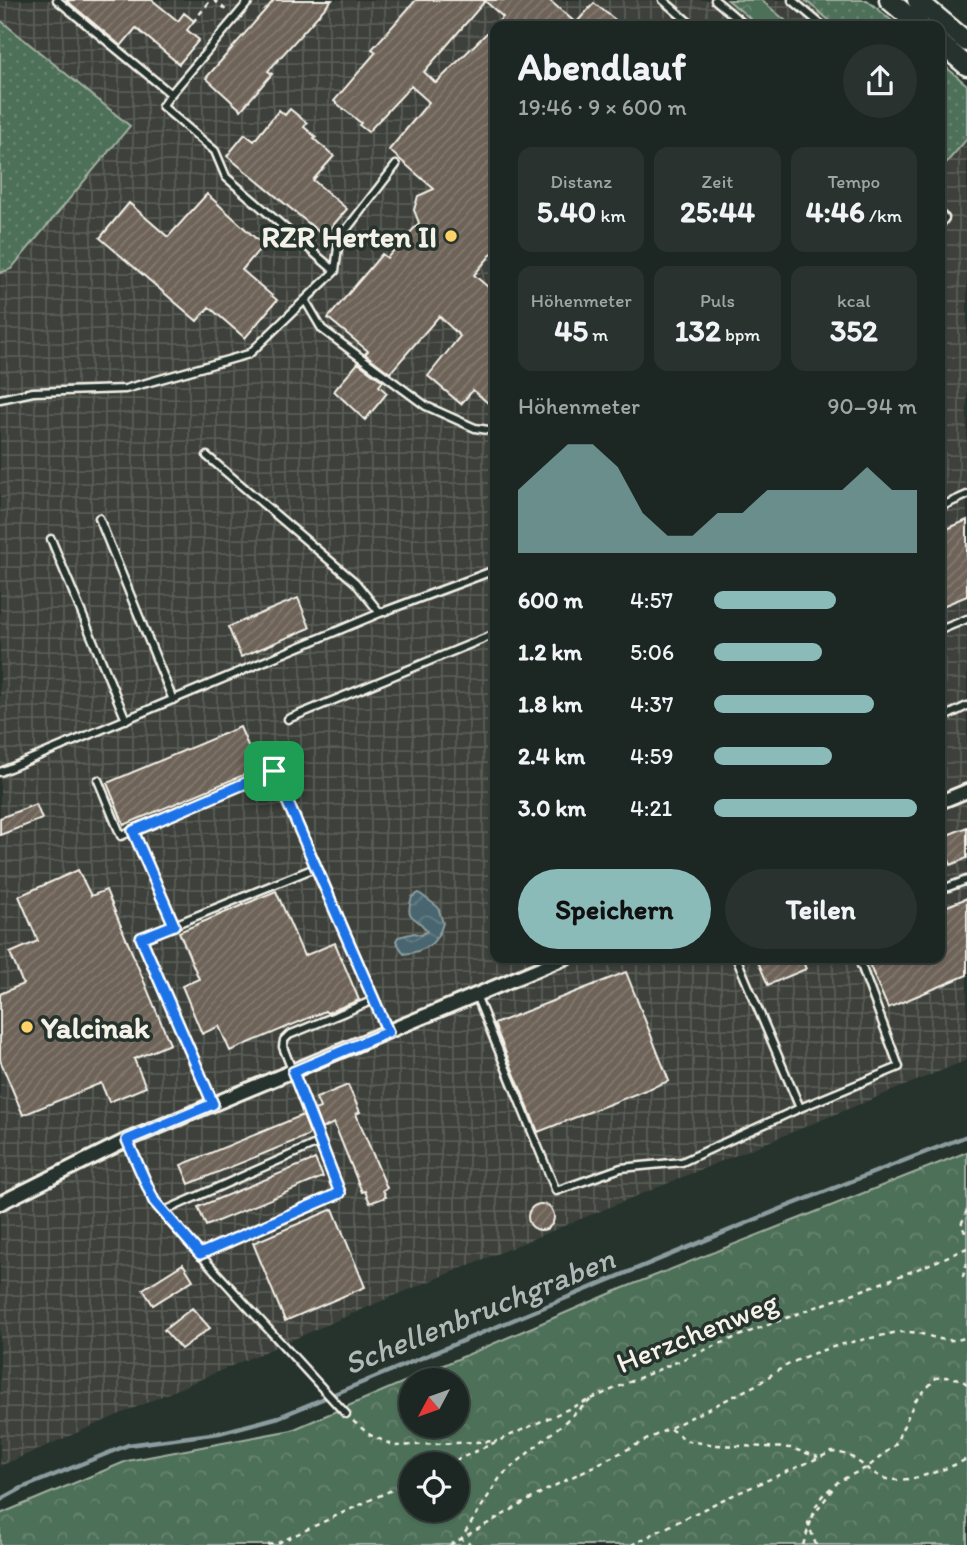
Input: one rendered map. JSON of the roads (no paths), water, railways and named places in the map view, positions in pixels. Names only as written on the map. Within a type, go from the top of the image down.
[{"type":"main road","points":[[890,0],[914,21]]},
{"type":"main road","points":[[917,0],[942,21]]},
{"type":"main road","points":[[945,24],[967,42]]},
{"type":"main road","points":[[945,47],[967,66]]},
{"type":"street","points":[[945,800],[967,791]]},
{"type":"street","points":[[0,1203],[127,1140],[553,963]]},
{"type":"lane","points":[[57,0],[171,94]]},
{"type":"lane","points":[[250,0],[162,106],[215,151],[226,177],[335,271]]},
{"type":"lane","points":[[663,0],[687,21]]},
{"type":"lane","points":[[715,0],[740,21]]},
{"type":"lane","points":[[792,0],[817,21]]},
{"type":"lane","points":[[0,398],[33,391],[125,389],[249,354],[335,271],[339,240],[396,165]]},
{"type":"lane","points":[[305,300],[322,329],[426,405],[475,428],[490,430]]},
{"type":"lane","points":[[207,456],[355,582],[380,613]]},
{"type":"lane","points":[[945,505],[967,495]]},
{"type":"lane","points":[[99,518],[173,700]]},
{"type":"lane","points":[[51,539],[126,720]]},
{"type":"lane","points":[[0,772],[380,613],[490,572]]},
{"type":"lane","points":[[945,628],[967,619]]},
{"type":"lane","points":[[288,719],[490,636]]},
{"type":"lane","points":[[945,717],[967,706]]},
{"type":"lane","points":[[98,780],[121,836],[274,771],[388,1032]]},
{"type":"lane","points":[[133,831],[174,925]]},
{"type":"lane","points":[[213,1104],[141,938],[317,867]]},
{"type":"lane","points":[[945,888],[967,880]]},
{"type":"lane","points":[[739,963],[800,1108]]},
{"type":"lane","points":[[476,995],[556,1191],[621,1168],[682,1162],[800,1108],[899,1067],[860,963]]},
{"type":"lane","points":[[200,1254],[340,1193],[283,1047],[284,1040],[289,1035],[374,1000]]},
{"type":"lane","points":[[127,1140],[154,1201],[162,1212],[346,1414]]},
{"type":"lane","points":[[162,1212],[320,1142]]},
{"type":"water","points":[[419,893],[438,907],[443,923],[430,945],[404,954],[396,941],[398,937],[414,933],[421,935],[427,931],[412,917],[409,910],[412,897]]},
{"type":"waterway","name":"Schellenbruchgraben","points":[[0,1500],[22,1488],[128,1445],[219,1433],[279,1417],[783,1208],[967,1136]]},
{"type":"place","name":"RZR Herten II","points":[[451,236]]},
{"type":"place","name":"Yalcinak","points":[[27,1027]]}]
